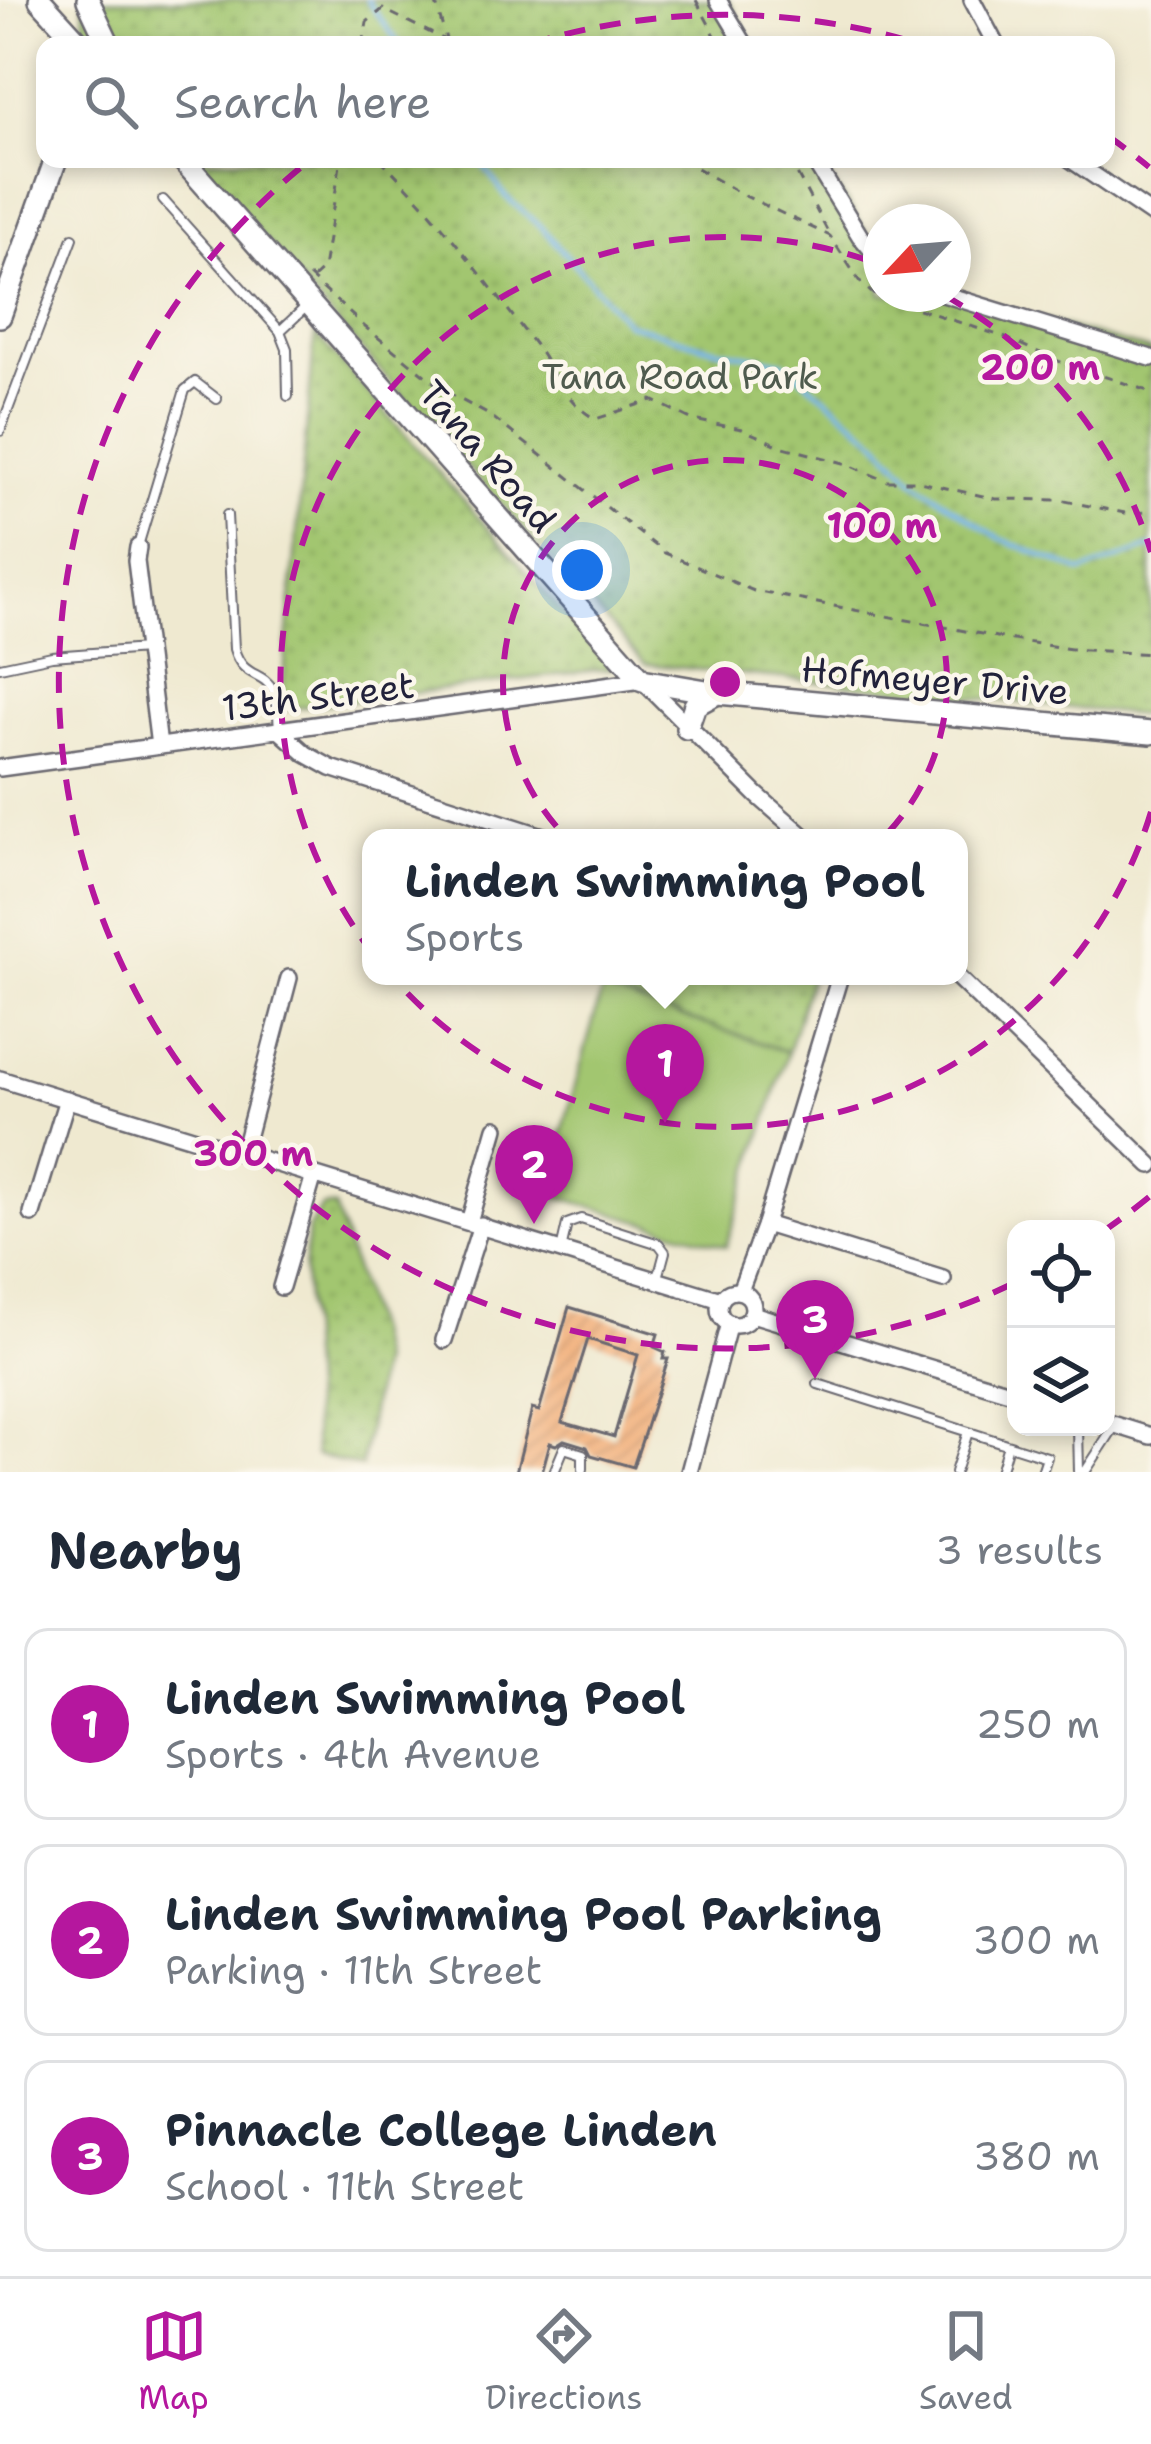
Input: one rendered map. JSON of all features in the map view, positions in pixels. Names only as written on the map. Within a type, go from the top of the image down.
[{"type":"main road","points":[[40,0],[69,36]]},
{"type":"main road","points":[[66,0],[72,36]]},
{"type":"main road","points":[[88,0],[105,36]]},
{"type":"main road","points":[[0,316],[53,168]]},
{"type":"main road","name":"Tana Road","points":[[191,168],[308,291],[642,680]]},
{"type":"main road","name":"Hofmeyer Drive","points":[[642,680],[718,693],[1151,733]]},
{"type":"main road","points":[[688,728],[695,705],[718,693]]},
{"type":"street","points":[[718,0],[740,36]]},
{"type":"street","points":[[972,0],[991,36]]},
{"type":"street","points":[[818,168],[863,240]]},
{"type":"street","points":[[1083,168],[1151,214]]},
{"type":"street","points":[[971,303],[1151,358]]},
{"type":"street","points":[[138,547],[160,746]]},
{"type":"street","name":"Tana Road","points":[[642,680],[796,829]]},
{"type":"street","name":"13th Street","points":[[0,768],[642,680]]},
{"type":"street","points":[[280,730],[306,754],[331,768],[521,829]]},
{"type":"street","points":[[243,1153],[289,978]]},
{"type":"street","points":[[740,1291],[837,985]]},
{"type":"street","points":[[965,985],[1151,1165]]},
{"type":"street","points":[[0,1079],[721,1300]]},
{"type":"street","points":[[32,1214],[68,1099]]},
{"type":"street","points":[[444,1340],[496,1128]]},
{"type":"street","points":[[281,1287],[314,1174]]},
{"type":"street","points":[[765,1224],[943,1279]]},
{"type":"street","points":[[740,1291],[750,1298],[752,1314],[740,1324],[729,1323],[719,1311],[721,1300],[729,1292],[740,1291]]},
{"type":"street","points":[[752,1314],[1007,1391]]},
{"type":"street","points":[[688,1472],[729,1323]]},
{"type":"street","points":[[1115,1425],[1151,1436]]},
{"type":"lane","points":[[163,200],[280,331],[287,349],[288,396]]},
{"type":"lane","points":[[0,430],[73,238]]},
{"type":"lane","points":[[280,331],[308,291]]},
{"type":"lane","points":[[138,547],[185,390],[195,382],[217,398]]},
{"type":"lane","points":[[227,514],[234,649],[238,664],[274,692],[280,730]]},
{"type":"lane","points":[[0,667],[52,656],[147,649]]},
{"type":"lane","points":[[561,1250],[567,1224],[581,1219],[658,1244],[665,1252],[657,1279]]},
{"type":"lane","points":[[818,1384],[1047,1456],[1042,1472]]},
{"type":"lane","points":[[955,1472],[968,1432]]},
{"type":"lane","points":[[1079,1436],[1082,1472]]},
{"type":"lane","points":[[1082,1472],[1104,1436]]},
{"type":"lane","points":[[1000,1472],[1008,1444]]},
{"type":"lane","points":[[554,1472],[564,1448],[584,1454],[586,1471]]},
{"type":"path","points":[[435,0],[445,36]]},
{"type":"path","points":[[696,0],[714,36]]},
{"type":"path","points":[[365,36],[367,22],[383,9],[436,36]]},
{"type":"path","points":[[308,291],[323,269],[339,168]]},
{"type":"path","points":[[388,168],[464,253],[537,347],[578,410],[596,419],[652,400],[693,420],[742,429],[887,481],[915,482],[996,500],[1060,500],[1125,513],[1151,512]]},
{"type":"path","points":[[696,168],[830,236]]},
{"type":"path","points":[[794,168],[830,236],[873,294],[1151,392]]},
{"type":"path","points":[[292,269],[308,291],[446,392],[491,416],[664,553],[754,591],[1013,640],[1151,654]]},
{"type":"green space","points":[[83,0],[728,0],[749,36],[92,36],[84,26]]},
{"type":"green space","name":"Tana Road Park","points":[[205,168],[825,168],[863,227],[863,312],[971,312],[971,299],[1151,351],[1151,716],[645,664],[305,287]]},
{"type":"green space","points":[[315,333],[612,668],[281,710]]},
{"type":"green space","points":[[604,985],[808,985],[788,1052],[602,990]]},
{"type":"green space","points":[[602,990],[788,1052],[726,1246],[545,1193]]},
{"type":"green space","points":[[322,1207],[335,1207],[380,1362],[361,1467],[315,1455],[304,1269],[308,1230]]},
{"type":"building","points":[[569,1307],[658,1334],[654,1347],[668,1359],[633,1467],[591,1455],[587,1447],[564,1440],[550,1443],[542,1472],[516,1472],[532,1409],[539,1411]],"holes":[[[588,1339],[638,1355],[614,1437],[562,1422]]]},
{"type":"waterway","points":[[367,0],[393,36]]},
{"type":"waterway","points":[[485,168],[505,196],[542,228],[627,323],[708,347],[783,362],[872,436],[915,481],[999,538],[1082,572],[1151,547]]},
{"type":"place","name":"Linden Swimming Pool","points":[[665,1123]]},
{"type":"place","name":"Linden Swimming Pool Parking","points":[[534,1224]]},
{"type":"place","name":"Pinnacle College Linden","points":[[815,1379]]}]
